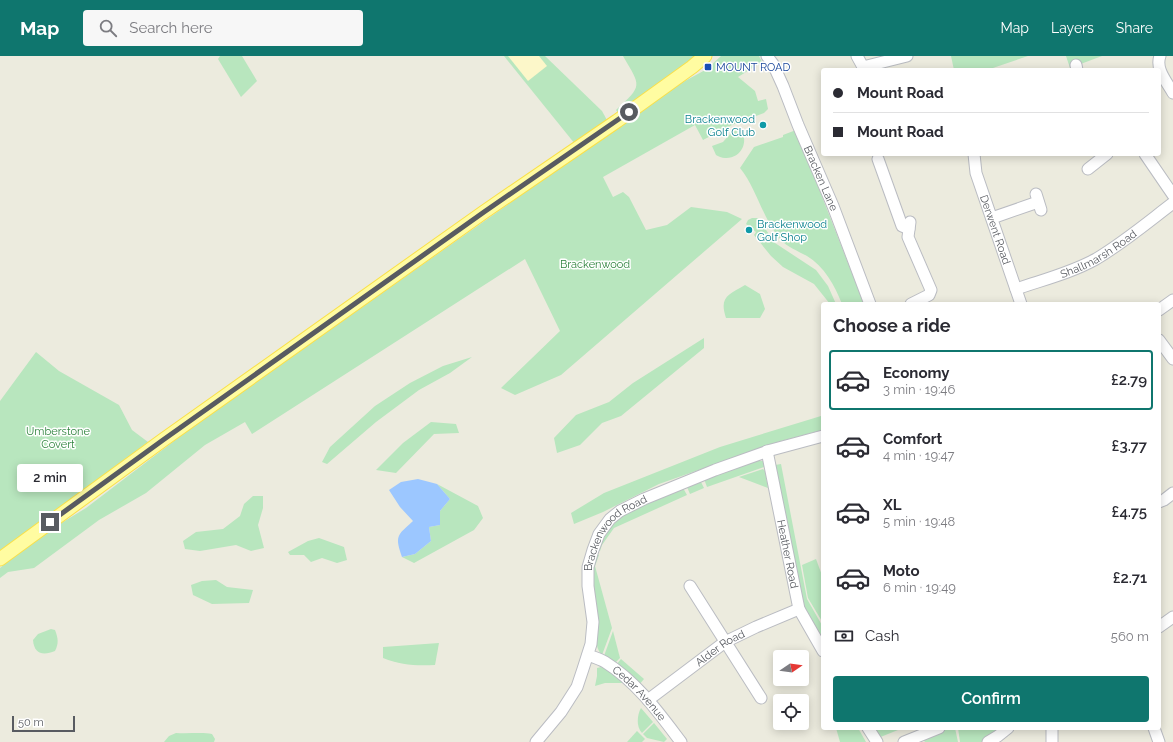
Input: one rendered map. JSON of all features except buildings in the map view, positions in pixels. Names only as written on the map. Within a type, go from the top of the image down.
[{"type":"main road","points":[[0,559],[163,440],[477,217],[629,112],[705,56]]},
{"type":"street","name":"Bracken Lane","points":[[767,56],[773,64],[783,86],[833,206],[869,302]]},
{"type":"street","points":[[857,56],[862,68],[909,59]]},
{"type":"street","points":[[1160,56],[1160,68]]},
{"type":"street","points":[[1161,72],[1173,93]]},
{"type":"street","name":"Derwent Road","points":[[974,156],[976,173],[1020,302]]},
{"type":"street","points":[[1088,169],[1103,156]]},
{"type":"street","points":[[1147,156],[1173,195]]},
{"type":"street","points":[[878,159],[902,226],[909,226],[908,237],[931,290],[929,294],[915,302]]},
{"type":"street","points":[[992,218],[1038,202]]},
{"type":"street","name":"Shallmarsh Road","points":[[1016,289],[1068,271],[1096,259],[1173,203]]},
{"type":"street","points":[[1161,309],[1173,300]]},
{"type":"street","points":[[1161,343],[1173,359]]},
{"type":"street","name":"Brackenwood Road","points":[[536,742],[561,712],[577,687],[588,655],[591,644],[592,622],[588,586],[588,567],[599,534],[610,519],[620,511],[644,499],[715,470],[768,451],[821,437]]},
{"type":"street","name":"Heather Road","points":[[768,451],[800,609],[821,647]]},
{"type":"street","points":[[1161,501],[1173,493]]},
{"type":"street","points":[[690,587],[761,698]]},
{"type":"street","name":"Alder Road","points":[[648,700],[725,642],[756,627],[800,609]]},
{"type":"street","points":[[1161,626],[1173,617]]},
{"type":"street","name":"Cedar Avenue","points":[[588,655],[604,661],[628,680],[648,700],[682,742]]},
{"type":"street","points":[[869,730],[877,742]]},
{"type":"street","points":[[904,742],[934,730]]},
{"type":"street","points":[[988,742],[1006,730]]},
{"type":"street","points":[[1052,730],[1052,742]]},
{"type":"street","points":[[1155,730],[1159,742]]},
{"type":"green space","points":[[220,56],[242,56],[257,81],[241,97],[218,59]]},
{"type":"green space","points":[[504,56],[545,56],[602,111],[608,122],[575,144]]},
{"type":"green space","points":[[623,56],[696,56],[620,115],[616,110],[635,90],[636,85],[636,80]]},
{"type":"green space","name":"Brackenwood","points":[[721,56],[759,56],[762,62],[738,77],[755,91],[758,101],[766,99],[768,109],[764,113],[732,125],[703,140],[695,125],[603,177],[613,197],[623,192],[629,197],[646,230],[667,225],[691,207],[727,212],[742,219],[561,375],[515,395],[501,388],[560,331],[525,259],[252,434],[245,422],[205,445],[146,493],[99,520],[34,568],[8,572],[0,578],[0,568],[27,544],[86,508],[195,425],[663,95],[707,69]]},
{"type":"green space","points":[[951,56],[1028,56],[993,68],[954,68]]},
{"type":"green space","points":[[1066,56],[1102,56],[1070,68]]},
{"type":"green space","points":[[740,129],[743,134],[744,144],[736,156],[724,158],[716,155],[712,146],[723,142],[731,133]]},
{"type":"green space","points":[[796,130],[863,302],[841,302],[836,290],[819,265],[807,256],[789,247],[781,240],[774,231],[751,185],[740,168],[754,147],[783,137],[783,135]]},
{"type":"green space","points":[[758,218],[775,243],[816,270],[828,286],[835,302],[828,302],[814,284],[783,267],[771,256],[754,235],[756,232],[746,224],[748,220]]},
{"type":"green space","points":[[745,285],[760,294],[765,309],[760,318],[726,318],[724,301],[726,297]]},
{"type":"green space","points":[[704,338],[704,348],[621,416],[602,423],[580,445],[557,453],[554,438],[576,415],[609,402],[633,383]]},
{"type":"green space","name":"Umberstone Covert","points":[[36,352],[59,371],[119,405],[132,430],[148,442],[0,553],[0,401]]},
{"type":"green space","points":[[472,357],[450,373],[419,390],[376,422],[327,464],[322,462],[330,447],[375,406],[410,383],[443,366]]},
{"type":"green space","points":[[821,416],[821,431],[781,441],[659,484],[603,512],[574,524],[571,513],[604,493],[720,447]]},
{"type":"green space","points":[[431,422],[456,424],[459,433],[434,434],[396,473],[376,470],[403,443]]},
{"type":"green space","points":[[753,461],[763,461],[767,466],[707,487],[704,479]]},
{"type":"green space","points":[[781,464],[807,599],[821,624],[821,641],[804,611],[775,465]]},
{"type":"green space","points":[[763,469],[765,471],[768,488],[739,477]]},
{"type":"green space","points":[[700,480],[704,488],[690,494],[687,487]]},
{"type":"green space","points":[[437,484],[478,506],[483,518],[474,530],[414,563],[402,557],[415,554],[431,541],[429,527],[440,525],[440,511],[450,499]]},
{"type":"green space","points":[[683,488],[687,495],[614,528],[602,545],[600,551],[597,551],[610,528],[623,516],[639,506]]},
{"type":"green space","points":[[253,496],[263,496],[263,508],[258,525],[264,548],[251,551],[236,545],[200,551],[185,549],[183,541],[196,532],[223,529],[240,516],[244,504]]},
{"type":"green space","points":[[319,538],[344,547],[347,560],[337,563],[322,558],[311,562],[304,555],[290,555],[288,552],[308,541]]},
{"type":"green space","points":[[597,554],[599,555],[595,566],[612,628],[602,655],[597,644],[598,622],[592,581]]},
{"type":"green space","points":[[816,559],[821,573],[821,620],[808,598],[802,565]]},
{"type":"green space","points":[[216,580],[227,587],[253,590],[249,603],[212,604],[193,595],[191,585],[202,581]]},
{"type":"green space","points":[[51,629],[55,630],[58,643],[55,651],[40,653],[35,648],[33,640],[38,634]]},
{"type":"green space","points":[[613,631],[620,658],[614,664],[604,656]]},
{"type":"green space","points":[[439,643],[435,665],[408,664],[383,658],[383,647]]},
{"type":"green space","points":[[621,659],[644,679],[638,686],[615,666]]},
{"type":"green space","points":[[597,668],[606,668],[624,683],[605,683],[595,686]]},
{"type":"green space","points":[[641,708],[653,722],[642,733],[639,728],[638,721]]},
{"type":"green space","points":[[654,723],[667,739],[664,742],[647,738],[643,734]]},
{"type":"green space","points":[[837,730],[859,730],[866,742],[840,742]]},
{"type":"green space","points":[[873,730],[898,730],[878,738]]},
{"type":"green space","points":[[943,730],[955,730],[958,742],[925,742],[921,738]]},
{"type":"green space","points":[[958,730],[999,730],[982,742],[960,742]]},
{"type":"green space","points":[[637,731],[645,739],[642,742],[627,742]]},
{"type":"green space","points":[[176,733],[208,733],[212,734],[215,739],[214,742],[164,742],[169,736]]},
{"type":"sand","points":[[508,56],[539,56],[547,66],[528,81]]},
{"type":"water","points":[[418,479],[437,484],[450,499],[440,511],[440,525],[429,527],[431,541],[415,554],[402,557],[398,544],[399,536],[413,521],[400,507],[389,490],[401,482]]},
{"type":"place","name":"MOUNT ROAD","points":[[708,67]]},
{"type":"place","name":"Brackenwood Golf Club","points":[[763,125]]},
{"type":"place","name":"Brackenwood Golf Shop","points":[[749,230]]},
{"type":"route","points":[[50,522],[484,212],[629,112]]}]
